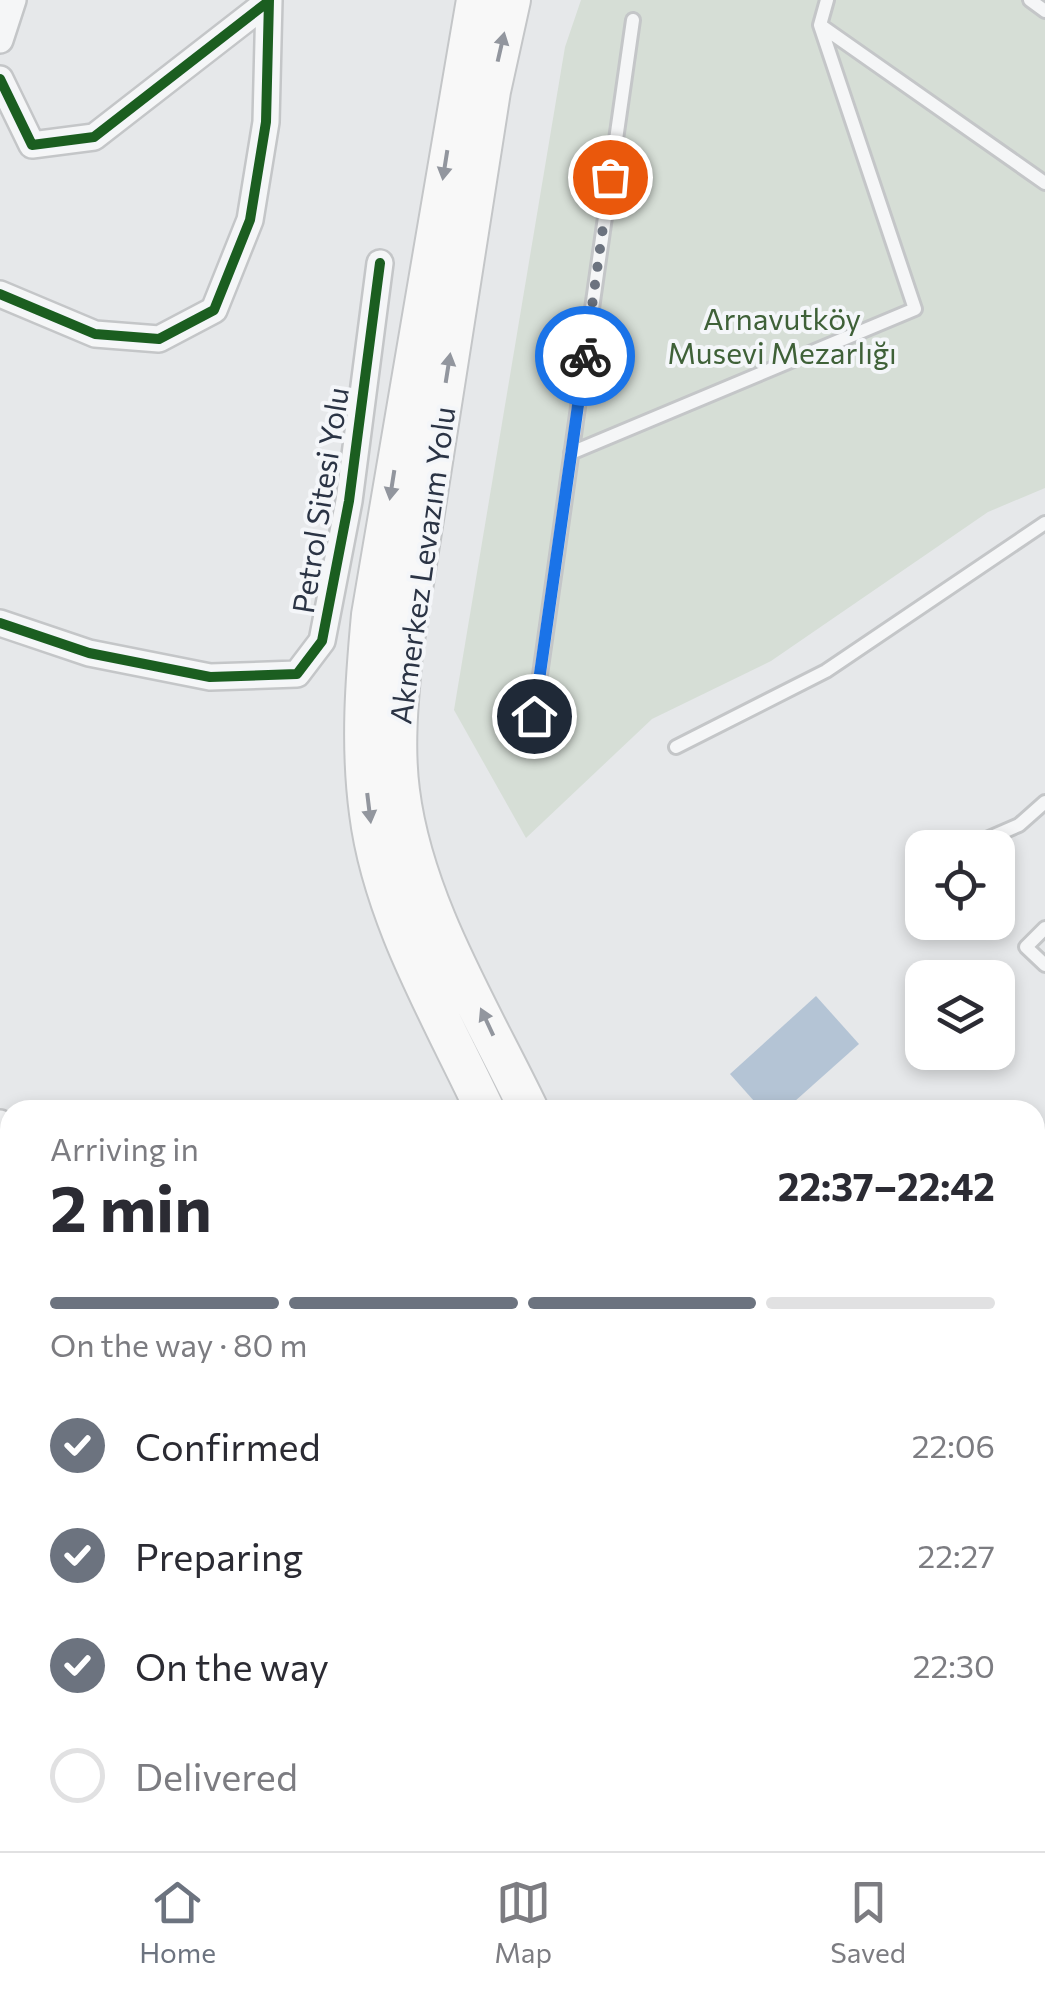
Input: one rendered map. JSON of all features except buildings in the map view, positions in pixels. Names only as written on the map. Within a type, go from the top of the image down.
[{"type":"main road","name":"Akmerkez Levazım Yolu","points":[[476,0],[371,614],[364,731],[368,812],[391,901],[481,1100]]},
{"type":"main road","name":"Akmerkez Levazım Yolu","points":[[512,0],[491,91],[403,653],[398,719],[400,791],[416,860],[440,922],[524,1100]]},
{"type":"street","points":[[0,40],[13,0]]},
{"type":"street","points":[[0,78],[32,145],[94,138],[269,0]]},
{"type":"street","points":[[0,294],[95,334],[160,339],[214,310],[250,220],[266,122],[269,0]]},
{"type":"street","name":"Petrol Sitesi Yolu","points":[[0,622],[89,653],[210,678],[298,674],[322,640],[349,501],[380,263]]},
{"type":"lane","points":[[571,453],[914,309],[820,26],[827,0]]},
{"type":"lane","points":[[1030,0],[1045,11]]},
{"type":"lane","points":[[534,716],[633,20]]},
{"type":"lane","points":[[820,26],[1045,183]]},
{"type":"lane","points":[[676,747],[826,670],[1045,523]]},
{"type":"lane","points":[[1007,830],[1045,802]]},
{"type":"lane","points":[[1045,928],[1026,948],[1045,965]]},
{"type":"green space","name":"Arnavutköy Musevi Mezarlığı","points":[[581,0],[1045,0],[1045,488],[988,512],[771,661],[652,719],[526,838],[454,710],[565,47]]},
{"type":"water","points":[[816,996],[859,1044],[796,1100],[753,1100],[730,1074]]},
{"type":"cycle path","points":[[0,294],[95,334],[159,339],[214,310],[250,220],[266,122],[269,0]]},
{"type":"cycle path","points":[[0,79],[32,145],[94,137],[269,1]]},
{"type":"cycle path","points":[[0,623],[89,653],[210,677],[297,674],[322,641],[349,501],[380,263]]},
{"type":"way so far","points":[[585,356],[610,177]]},
{"type":"route","points":[[534,716],[585,356]]}]
